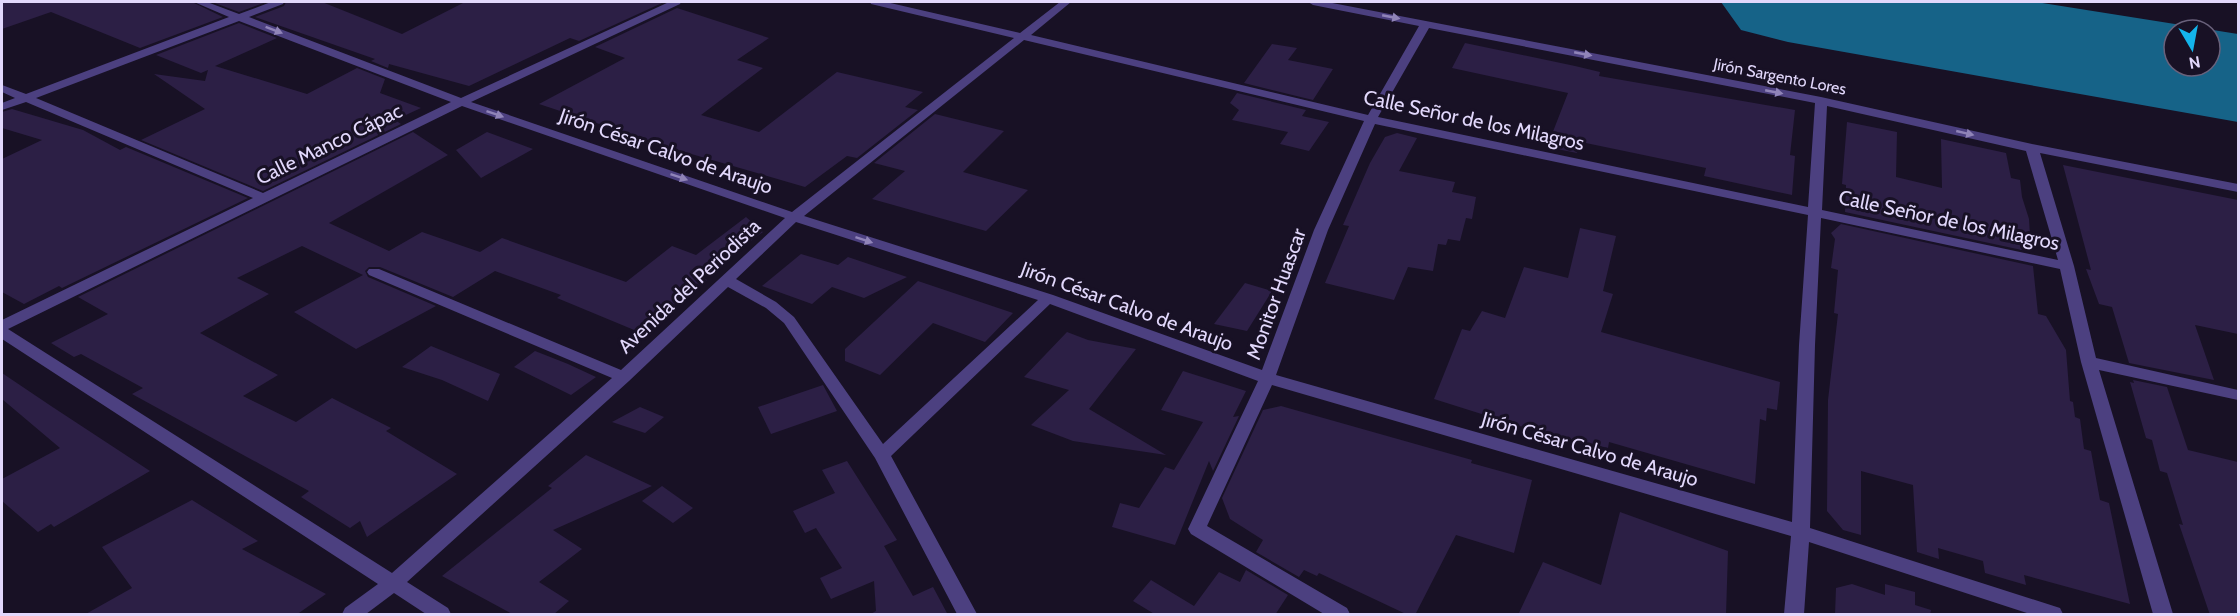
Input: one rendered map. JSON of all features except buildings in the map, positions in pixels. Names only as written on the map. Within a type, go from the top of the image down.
[{"type":"street","name":"Jirón César Calvo de Araujo","points":[[199,2],[461,102],[794,217],[1048,298],[1267,378],[1801,532],[2052,615]]},
{"type":"street","points":[[2,107],[279,2]]},
{"type":"street","name":"Calle Manco Cápac","points":[[2,326],[461,102],[676,2]]},
{"type":"street","name":"Calle Señor de los Milagros","points":[[875,2],[1371,119],[1816,211],[2067,266]]},
{"type":"street","name":"Avenida del Periodista","points":[[352,615],[392,584],[623,377],[794,217],[1066,2]]},
{"type":"street","name":"Jirón Sargento Lores","points":[[1313,2],[1821,101],[2032,148],[2238,189]]},
{"type":"street","name":"Monitor Huascar","points":[[1340,615],[1197,529],[1267,378],[1321,230],[1371,119],[1426,24]]},
{"type":"street","points":[[2,88],[263,198]]},
{"type":"street","points":[[1794,615],[1801,532],[1807,345],[1821,101]]},
{"type":"street","points":[[2032,148],[2067,266],[2090,362],[2163,615]]},
{"type":"street","points":[[374,272],[623,377]]},
{"type":"street","points":[[726,279],[771,304],[789,321],[882,455],[967,615]]},
{"type":"street","points":[[882,455],[1048,298]]},
{"type":"street","points":[[2,332],[441,615]]},
{"type":"street","points":[[2090,362],[2238,395]]},
{"type":"runway","points":[[1788,2],[2238,78]]}]
